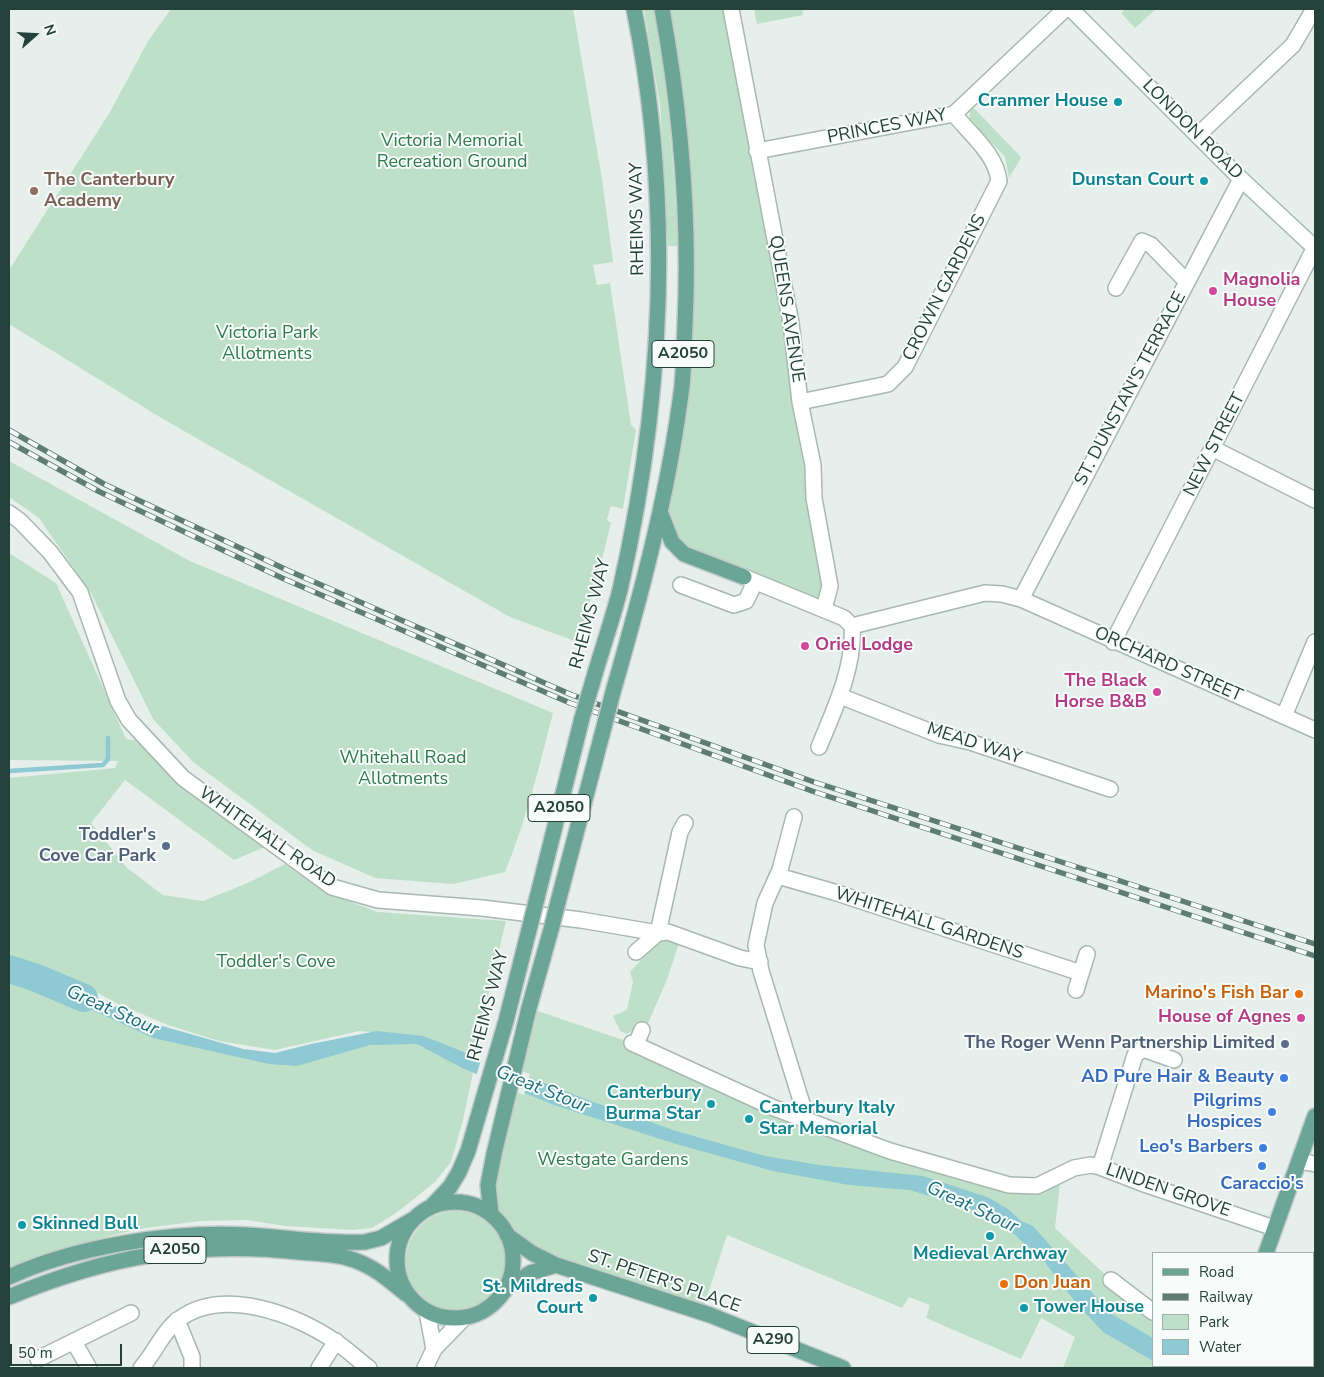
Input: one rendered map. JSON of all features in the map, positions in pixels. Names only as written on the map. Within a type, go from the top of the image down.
[{"type":"main road","name":"RHEIMS WAY","points":[[432,1206],[450,1187],[459,1172],[480,1110],[506,1020],[582,718],[619,592],[638,503],[655,385],[660,270],[659,213],[649,98],[634,9]]},
{"type":"main road","name":"A2050","points":[[491,1214],[488,1185],[526,1027],[612,692],[639,601],[661,514],[682,384],[687,270],[686,213],[676,92],[662,9]]},
{"type":"main road","points":[[661,514],[672,542],[684,554],[749,580]]},
{"type":"main road","points":[[1266,1252],[1274,1228],[1308,1163],[1315,1116]]},
{"type":"main road","points":[[447,1202],[463,1202],[478,1207],[491,1214],[507,1235],[513,1253],[512,1271],[506,1288],[495,1303],[480,1313],[463,1319],[445,1318],[427,1312],[406,1294],[398,1276],[396,1256],[401,1237],[412,1220],[432,1206],[447,1202]]},
{"type":"main road","name":"A2050","points":[[9,1277],[56,1261],[146,1240],[184,1236],[228,1235],[365,1242],[381,1238],[412,1220]]},
{"type":"main road","name":"ST. PETER'S PLACE","points":[[507,1235],[532,1253],[556,1265],[710,1315],[843,1368]]},
{"type":"main road","name":"A2050","points":[[9,1297],[71,1272],[102,1264],[182,1249],[230,1248],[268,1249],[348,1258],[379,1273],[406,1294]]},
{"type":"main road","points":[[506,1288],[530,1272],[556,1265]]},
{"type":"street","name":"QUEENS AVENUE","points":[[731,9],[791,323],[800,402],[813,465],[814,498],[830,586],[824,609]]},
{"type":"street","name":"PRINCES WAY","points":[[757,151],[954,114],[1065,9]]},
{"type":"street","name":"LONDON ROAD","points":[[1071,9],[1241,179],[1315,247]]},
{"type":"street","points":[[1198,135],[1293,46],[1314,9]]},
{"type":"street","name":"CROWN GARDENS","points":[[800,402],[888,384],[905,367],[999,180],[998,170],[993,160],[954,114]]},
{"type":"street","name":"ST. DUNSTAN'S TERRACE","points":[[1021,599],[1241,179]]},
{"type":"street","points":[[1116,288],[1142,241],[1151,245],[1187,282]]},
{"type":"street","name":"NEW STREET","points":[[1113,642],[1214,449],[1315,247]]},
{"type":"street","points":[[1214,449],[1315,500]]},
{"type":"street","name":"WHITEHALL ROAD","points":[[9,513],[50,552],[80,592],[118,700],[129,720],[183,778],[332,887],[378,900],[474,908],[581,920],[658,933],[668,932],[732,955],[760,962]]},
{"type":"street","points":[[681,585],[734,605],[746,601],[749,580],[824,609],[844,618],[852,626],[850,650],[840,696],[819,747]]},
{"type":"street","points":[[852,626],[985,593],[1002,594],[1021,599]]},
{"type":"street","name":"ORCHARD STREET","points":[[1021,599],[1113,642],[1315,730]]},
{"type":"street","points":[[1284,716],[1315,642]]},
{"type":"street","name":"MEAD WAY","points":[[840,696],[939,735],[970,742],[1110,789]]},
{"type":"street","points":[[794,817],[778,876],[765,903],[757,936],[760,962],[807,1120]]},
{"type":"street","points":[[636,952],[658,933],[680,832],[685,823]]},
{"type":"street","name":"WHITEHALL GARDENS","points":[[778,876],[834,892],[1081,973]]},
{"type":"street","points":[[1076,990],[1087,954]]},
{"type":"street","points":[[642,1030],[634,1044],[774,1108],[807,1120]]},
{"type":"street","points":[[1100,1167],[1136,1056],[1143,1049],[1174,1060]]},
{"type":"street","name":"LINDEN GROVE","points":[[807,1120],[890,1151],[1009,1185],[1037,1186],[1074,1168],[1090,1165],[1100,1167],[1146,1185],[1274,1228]]},
{"type":"street","points":[[1111,1280],[1152,1311]]},
{"type":"street","points":[[141,1368],[152,1357],[177,1320],[209,1306],[231,1303],[273,1311],[300,1322],[336,1341],[369,1368]]},
{"type":"street","points":[[427,1312],[434,1349]]},
{"type":"street","points":[[38,1358],[130,1313]]},
{"type":"street","points":[[425,1368],[434,1349],[463,1319]]},
{"type":"street","points":[[177,1320],[192,1358],[192,1368]]},
{"type":"street","points":[[318,1368],[336,1341]]},
{"type":"street","points":[[74,1342],[89,1368]]},
{"type":"green space","points":[[171,9],[573,9],[602,179],[613,262],[593,265],[597,285],[610,283],[631,425],[636,430],[623,509],[611,506],[607,520],[611,523],[596,583],[577,642],[510,617],[163,419],[9,324],[9,270],[110,112],[148,41]]},
{"type":"green space","points":[[644,9],[654,9],[659,39],[670,127],[678,246],[668,246],[660,105]]},
{"type":"green space","points":[[662,9],[731,9],[827,562],[824,609],[684,554],[661,514],[687,270]]},
{"type":"green space","points":[[754,9],[802,9],[803,15],[757,24]]},
{"type":"green space","points":[[1126,9],[1155,10],[1135,28],[1121,13]]},
{"type":"green space","points":[[974,108],[1021,158],[1009,178],[1005,157],[970,119],[970,111]]},
{"type":"green space","name":"Whitehall Road Allotments","points":[[9,461],[190,561],[553,713],[526,814],[505,872],[453,884],[375,878],[312,850],[193,762],[153,719],[91,593],[39,518],[9,497]]},
{"type":"green space","name":"Toddler's Cove","points":[[9,553],[56,583],[126,739],[139,741],[265,847],[234,860],[125,780],[91,823],[127,868],[163,895],[203,901],[250,882],[285,864],[326,893],[378,912],[506,921],[474,1054],[410,1036],[359,1031],[275,1050],[219,1041],[168,1025],[120,1005],[72,979],[9,955],[9,778],[115,768],[118,761],[9,760]]},
{"type":"green space","points":[[664,935],[680,940],[668,977],[646,1028],[638,1027],[627,1034],[620,1031],[613,1016],[627,1010],[633,982],[630,972]]},
{"type":"green space","points":[[9,969],[34,977],[108,1011],[179,1038],[280,1059],[367,1039],[414,1038],[475,1063],[463,1120],[451,1162],[435,1182],[396,1213],[372,1228],[353,1230],[285,1226],[247,1220],[201,1221],[145,1228],[109,1236],[47,1255],[9,1270]]},
{"type":"green space","name":"Westgate Gardens","points":[[529,1008],[632,1043],[815,1126],[1009,1185],[1061,1175],[1055,1228],[1152,1318],[1152,1367],[1192,1368],[1063,1368],[1075,1337],[1041,1318],[1021,1359],[926,1318],[930,1305],[909,1297],[902,1308],[727,1235],[702,1312],[556,1265],[507,1235],[491,1214],[494,1154]]},
{"type":"green space","points":[[456,1211],[466,1212],[484,1219],[498,1233],[505,1251],[505,1271],[498,1289],[484,1303],[466,1310],[456,1311],[446,1310],[428,1303],[414,1289],[407,1271],[406,1261],[407,1251],[414,1233],[428,1219],[446,1212]]},
{"type":"water","points":[[52,976],[148,1022],[243,1049],[275,1053],[377,1031],[423,1036],[596,1103],[676,1131],[765,1156],[819,1165],[923,1176],[987,1197],[1008,1209],[1021,1221],[1033,1226],[1110,1313],[1152,1337],[1152,1360],[1103,1332],[1076,1303],[1043,1260],[1005,1226],[980,1212],[910,1190],[849,1185],[773,1171],[676,1144],[557,1106],[464,1069],[417,1044],[370,1045],[297,1066],[269,1064],[153,1038],[47,989]]},
{"type":"water","points":[[1164,1367],[1205,1368],[1167,1368]]},
{"type":"pier","points":[[482,1057],[530,1074],[524,1095],[476,1076]]},
{"type":"waterway","points":[[9,771],[103,765],[108,759],[108,738]]},
{"type":"waterway","name":"Great Stour","points":[[9,969],[34,977],[84,998]]},
{"type":"railway","points":[[9,430],[104,484],[287,570],[572,695],[814,782],[1315,944]]},
{"type":"railway","points":[[9,442],[100,492],[282,578],[570,703],[812,791],[1315,956]]},
{"type":"place","name":"Cranmer House","points":[[1118,102]]},
{"type":"place","name":"Dunstan Court","points":[[1204,181]]},
{"type":"place","name":"The Canterbury Academy","points":[[34,191]]},
{"type":"place","name":"Magnolia House","points":[[1213,291]]},
{"type":"place","name":"Oriel Lodge","points":[[805,646]]},
{"type":"place","name":"The Black Horse B&B","points":[[1157,692]]},
{"type":"place","name":"Toddler's Cove Car Park","points":[[166,846]]},
{"type":"place","name":"Marino's Fish Bar","points":[[1299,994]]},
{"type":"place","name":"House of Agnes","points":[[1301,1018]]},
{"type":"place","name":"The Roger Wenn Partnership Limited","points":[[1285,1044]]},
{"type":"place","name":"AD Pure Hair & Beauty","points":[[1284,1078]]},
{"type":"place","name":"Canterbury Burma Star","points":[[711,1104]]},
{"type":"place","name":"Pilgrims Hospices","points":[[1272,1112]]},
{"type":"place","name":"Canterbury Italy Star Memorial","points":[[749,1119]]},
{"type":"place","name":"Leo's Barbers","points":[[1263,1148]]},
{"type":"place","name":"Caraccio's","points":[[1262,1166]]},
{"type":"place","name":"Skinned Bull","points":[[22,1225]]},
{"type":"place","name":"Medieval Archway","points":[[990,1236]]},
{"type":"place","name":"Don Juan","points":[[1004,1284]]},
{"type":"place","name":"St. Mildreds Court","points":[[593,1298]]},
{"type":"place","name":"Tower House","points":[[1024,1308]]},
{"type":"park label","name":"Victoria Memorial Recreation Ground","points":[[452,152]]},
{"type":"park label","name":"Victoria Park Allotments","points":[[267,344]]}]
